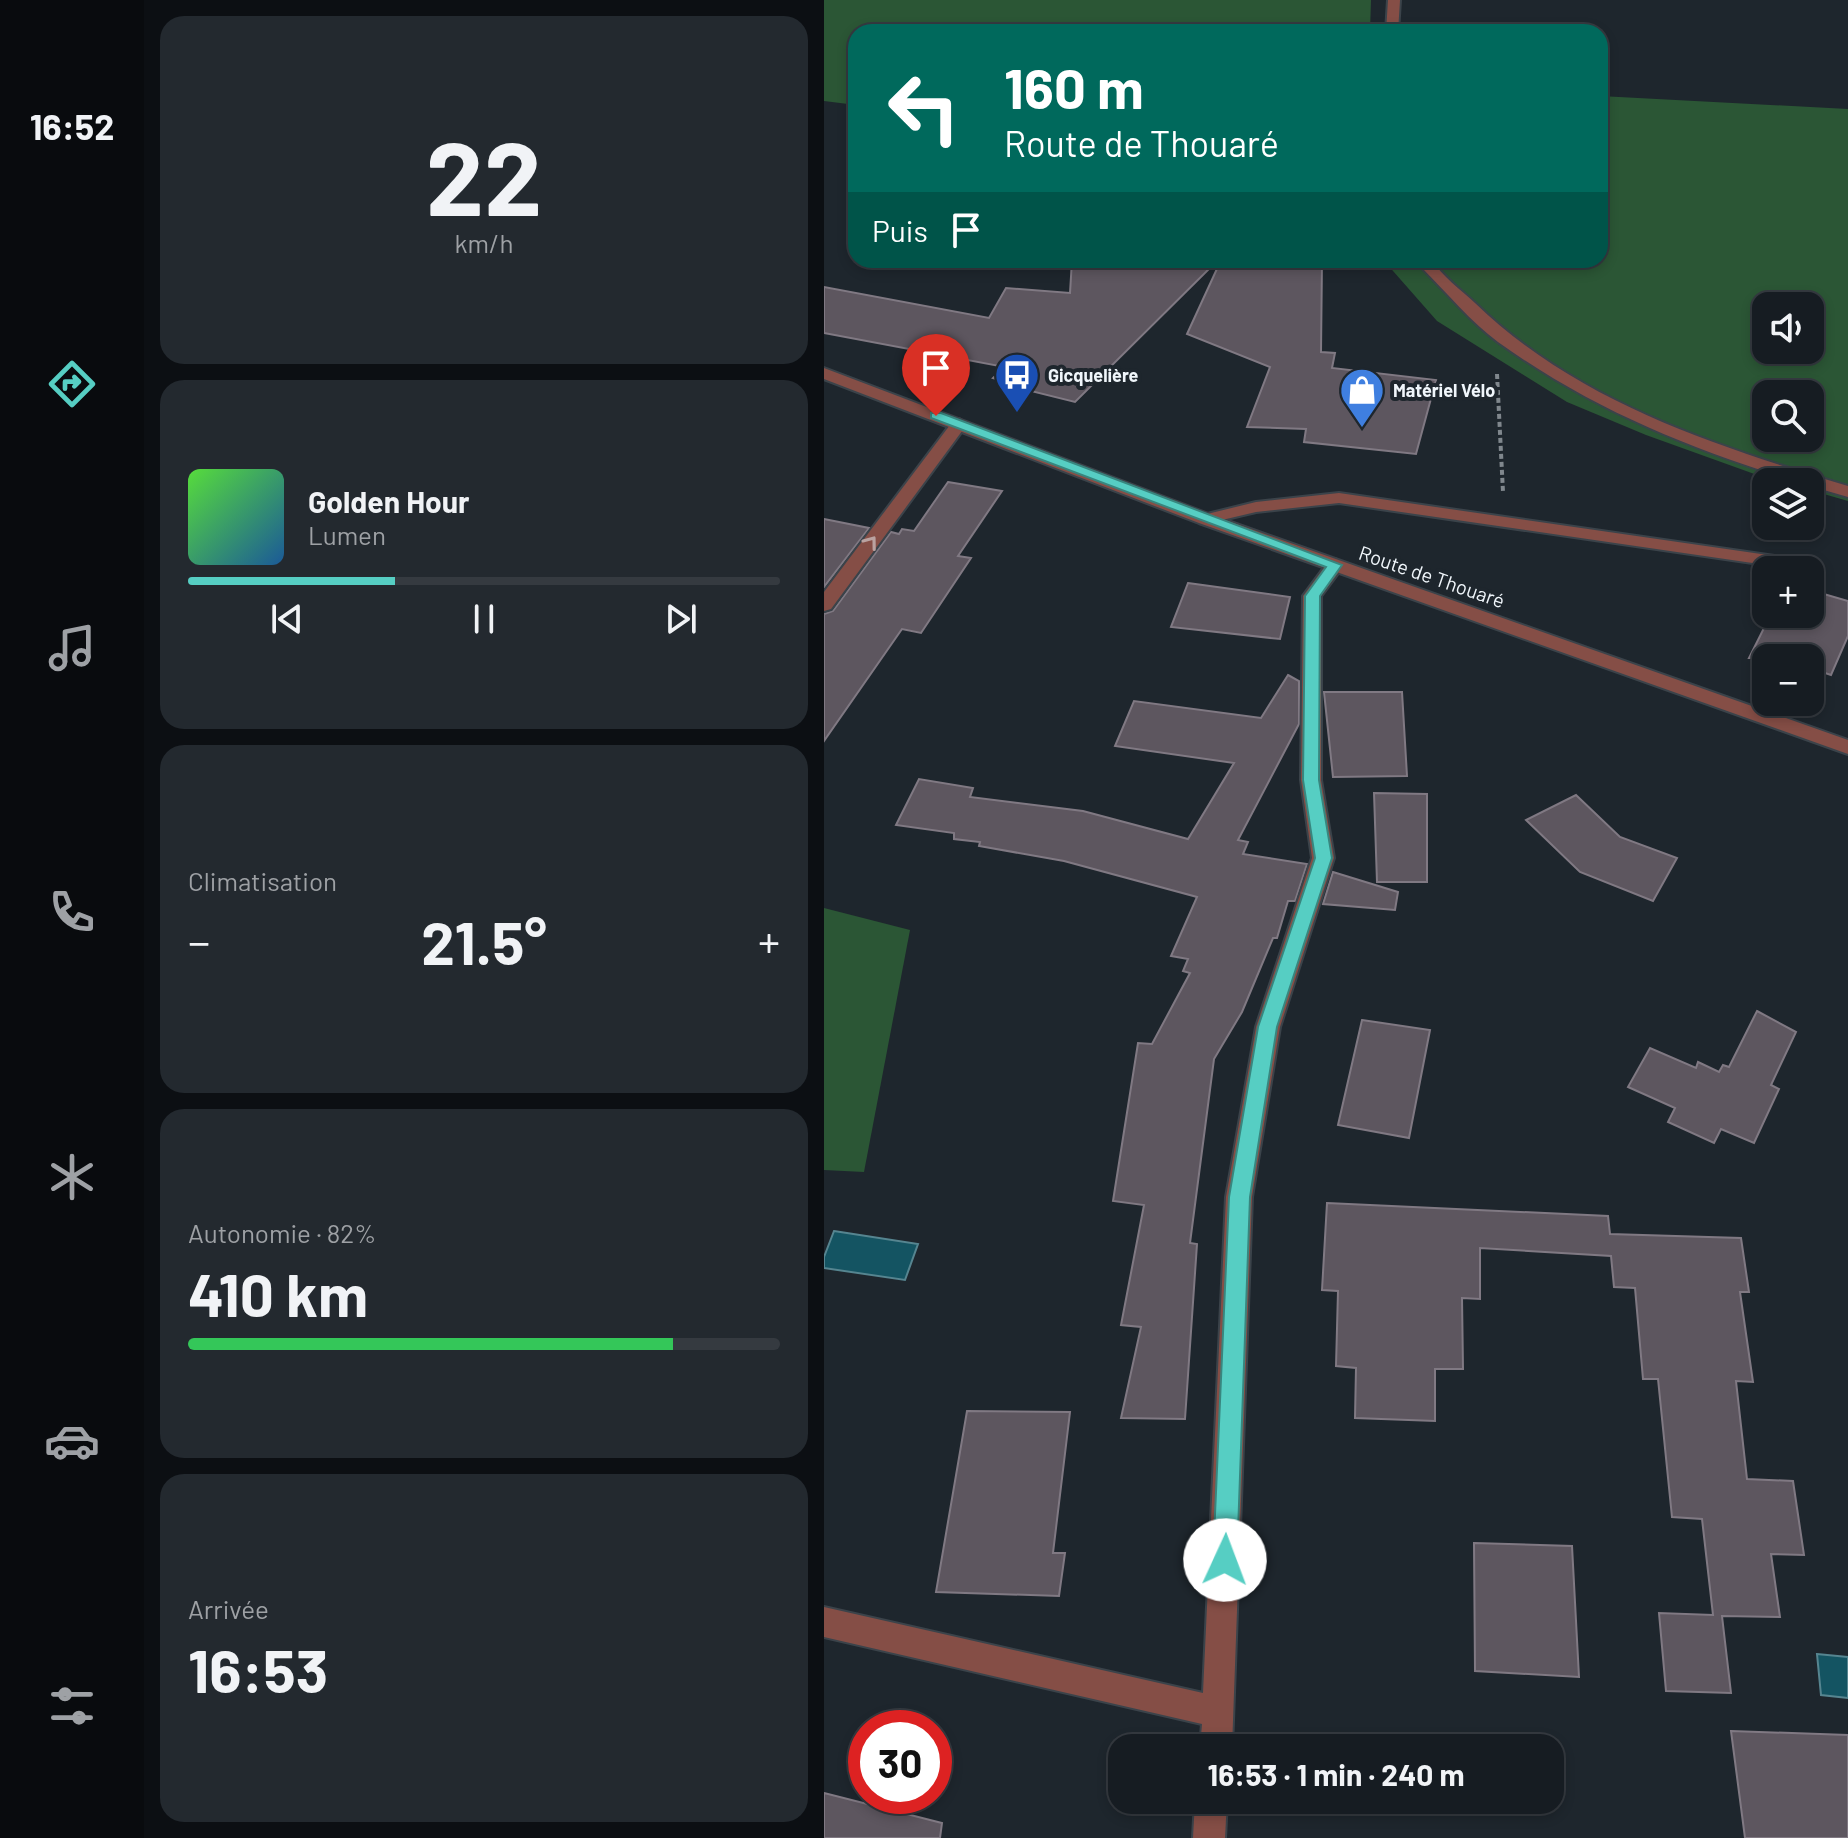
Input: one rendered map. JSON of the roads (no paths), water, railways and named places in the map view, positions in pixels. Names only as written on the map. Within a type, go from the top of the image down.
[{"type":"street","points":[[1392,24],[1394,0]]},
{"type":"street","points":[[1430,268],[1501,337],[1598,399],[1712,450],[1848,492]]},
{"type":"street","name":"Route de Thouaré","points":[[824,373],[1205,519],[1848,747]]},
{"type":"street","points":[[824,605],[959,424]]},
{"type":"street","points":[[1217,1734],[1239,1197],[1268,1027],[1323,858],[1311,780],[1312,596],[1335,565]]},
{"type":"street","points":[[824,1622],[1218,1712]]},
{"type":"street","points":[[1209,1838],[1210,1814]]},
{"type":"lane","points":[[1205,519],[1256,507],[1339,498],[1752,558]]},
{"type":"water","points":[[834,1231],[918,1244],[905,1280],[824,1268],[824,1257]]},
{"type":"water","points":[[1817,1654],[1848,1657],[1848,1698],[1821,1695]]},
{"type":"place","name":"Gicquelière","points":[[1017,414]]},
{"type":"place","name":"Matériel Vélo","points":[[1362,429]]}]
